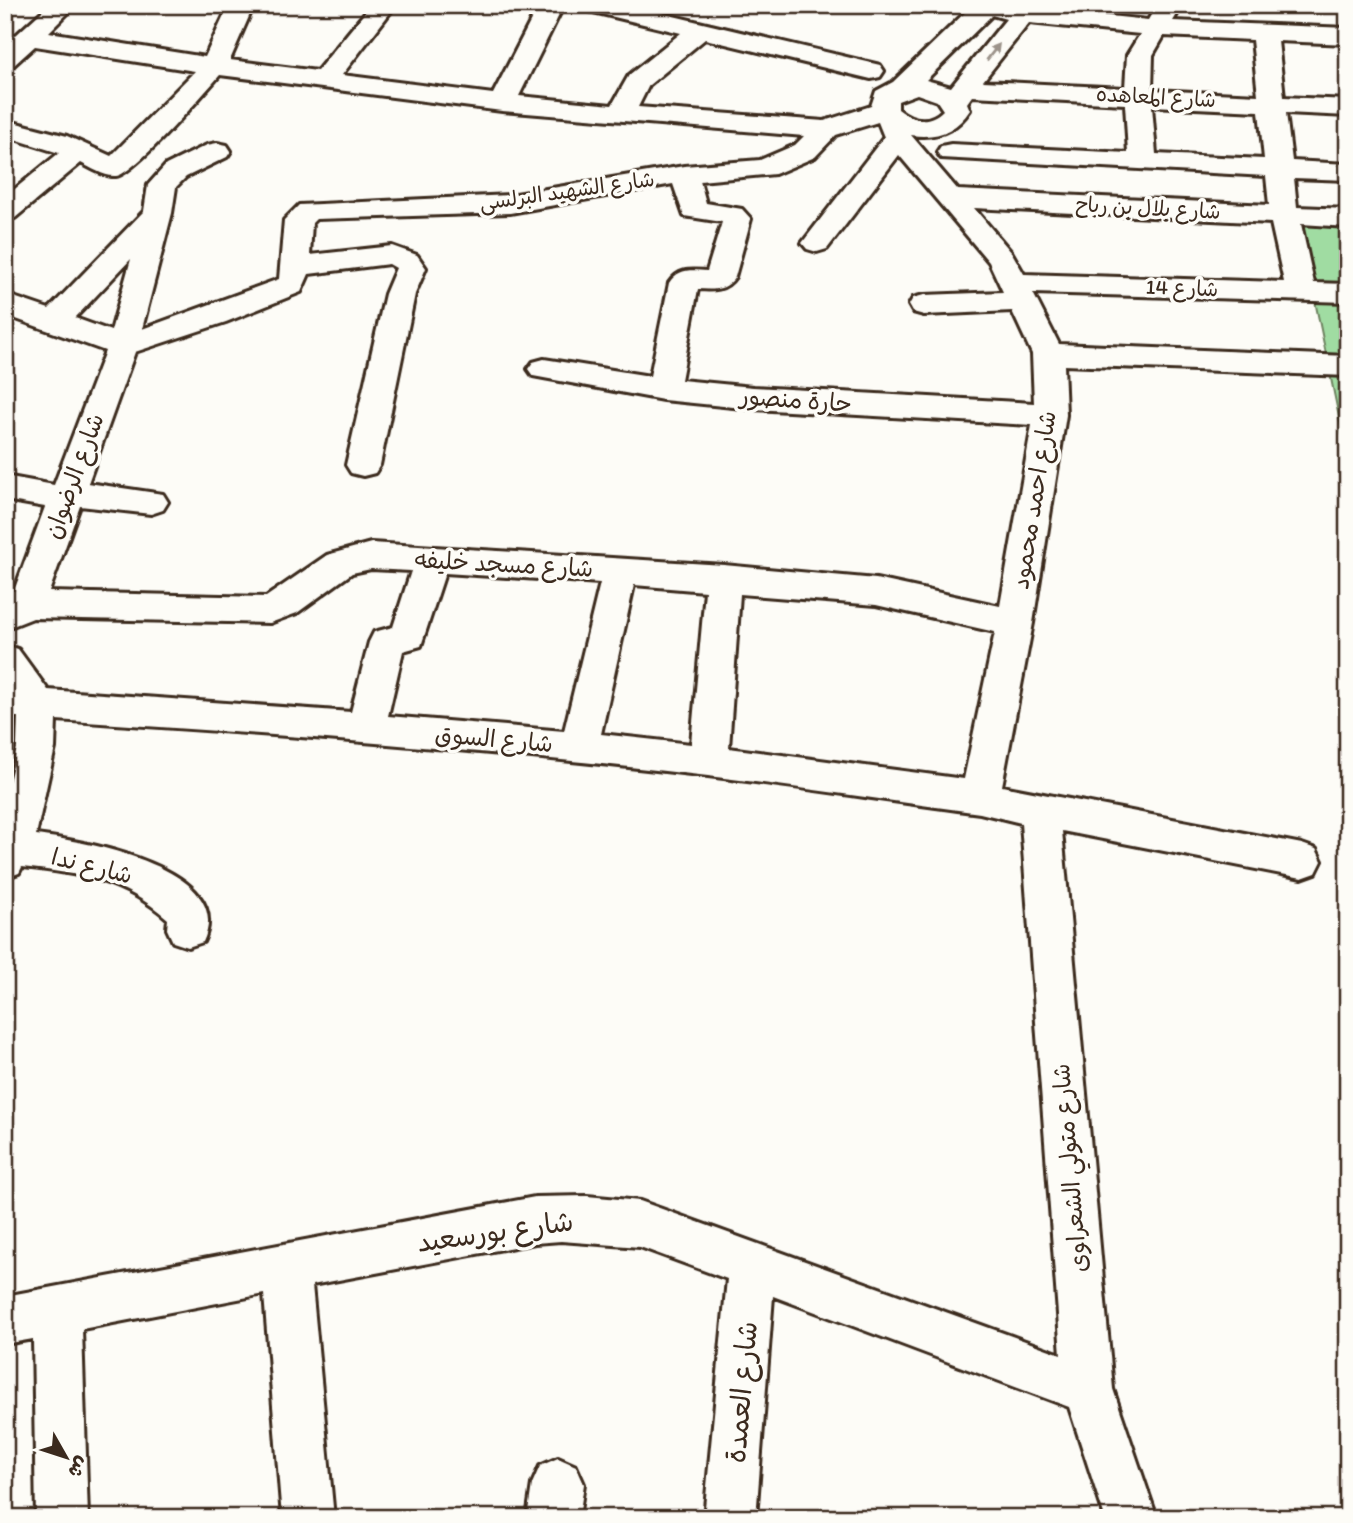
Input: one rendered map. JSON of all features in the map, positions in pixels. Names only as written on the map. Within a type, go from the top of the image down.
[{"type":"street","points":[[5,59],[64,5]]},
{"type":"street","points":[[5,128],[78,150],[115,168],[159,126],[214,66],[242,5]]},
{"type":"street","points":[[324,80],[384,5]]},
{"type":"street","points":[[502,103],[552,5]]},
{"type":"street","points":[[594,5],[872,71]]},
{"type":"street","points":[[891,122],[882,104],[885,97],[902,88],[987,5],[1027,10],[1163,17],[1270,33],[1348,36]]},
{"type":"street","points":[[1284,5],[1270,33],[1270,104],[1284,215],[1301,292]]},
{"type":"street","points":[[29,37],[214,66],[502,103],[826,128],[891,122],[923,128],[935,127],[1027,10]]},
{"type":"street","points":[[1143,162],[1138,96],[1140,55],[1146,41],[1163,17]]},
{"type":"street","points":[[621,114],[638,81],[701,30]]},
{"type":"street","points":[[902,88],[932,88],[957,102]]},
{"type":"street","name":"شارع المعاهده","points":[[957,102],[1138,96],[1348,108]]},
{"type":"street","points":[[945,194],[957,102]]},
{"type":"street","points":[[817,243],[891,122]]},
{"type":"street","name":"شارع احمد محمود","points":[[891,122],[945,194],[1002,259],[1048,354],[1050,415],[1015,623],[980,797]]},
{"type":"street","name":"شارع الشهيد البرلسى","points":[[295,272],[298,220],[309,211],[510,204],[684,174],[765,168],[787,161],[805,151],[826,128]]},
{"type":"street","points":[[5,212],[78,150]]},
{"type":"street","name":"شارع الرضوان","points":[[12,609],[66,496],[122,346],[158,213],[162,185],[176,171],[217,151]]},
{"type":"street","points":[[951,152],[1348,172]]},
{"type":"street","points":[[663,389],[684,283],[688,279],[713,281],[719,277],[737,219],[732,215],[694,210],[684,174]]},
{"type":"street","name":"شارع بلال بن رباح","points":[[945,194],[1348,218]]},
{"type":"street","points":[[54,322],[158,213]]},
{"type":"street","points":[[5,304],[122,346],[280,290],[295,272],[392,255],[407,261],[411,268],[400,294],[363,465]]},
{"type":"street","name":"شارع 14","points":[[924,305],[1020,292],[1348,293]]},
{"type":"street","points":[[619,382],[627,351]]},
{"type":"street","points":[[1048,354],[1348,366]]},
{"type":"street","name":"حارة منصور","points":[[544,369],[663,389],[753,398],[1050,415]]},
{"type":"street","points":[[5,488],[66,496],[151,502]]},
{"type":"street","name":"شارع مسجد خليفه","points":[[12,609],[270,610],[285,603],[332,566],[344,560],[370,556],[620,570],[876,592],[1015,623]]},
{"type":"street","points":[[366,729],[387,643],[408,636],[432,560]]},
{"type":"street","points":[[579,747],[620,570]]},
{"type":"street","points":[[709,761],[724,578]]},
{"type":"street","points":[[5,659],[36,748],[18,831],[8,855]]},
{"type":"street","name":"شارع السوق","points":[[21,703],[366,729],[709,761],[980,797],[1302,861]]},
{"type":"street","name":"شارع متولي الشعراوى","points":[[1040,811],[1088,1389],[1130,1518]]},
{"type":"street","name":"شارع ندا","points":[[8,855],[79,858],[120,868],[156,885],[186,910],[189,916],[188,929]]},
{"type":"street","name":"شارع بورسعيد","points":[[5,1320],[535,1220],[570,1217],[640,1224],[1088,1389]]},
{"type":"street","name":"شارع العمدة","points":[[730,1518],[752,1266]]},
{"type":"street","points":[[286,1267],[308,1518]]},
{"type":"street","points":[[57,1312],[62,1518]]},
{"type":"green space","points":[[1298,218],[1348,221],[1348,461]]}]
